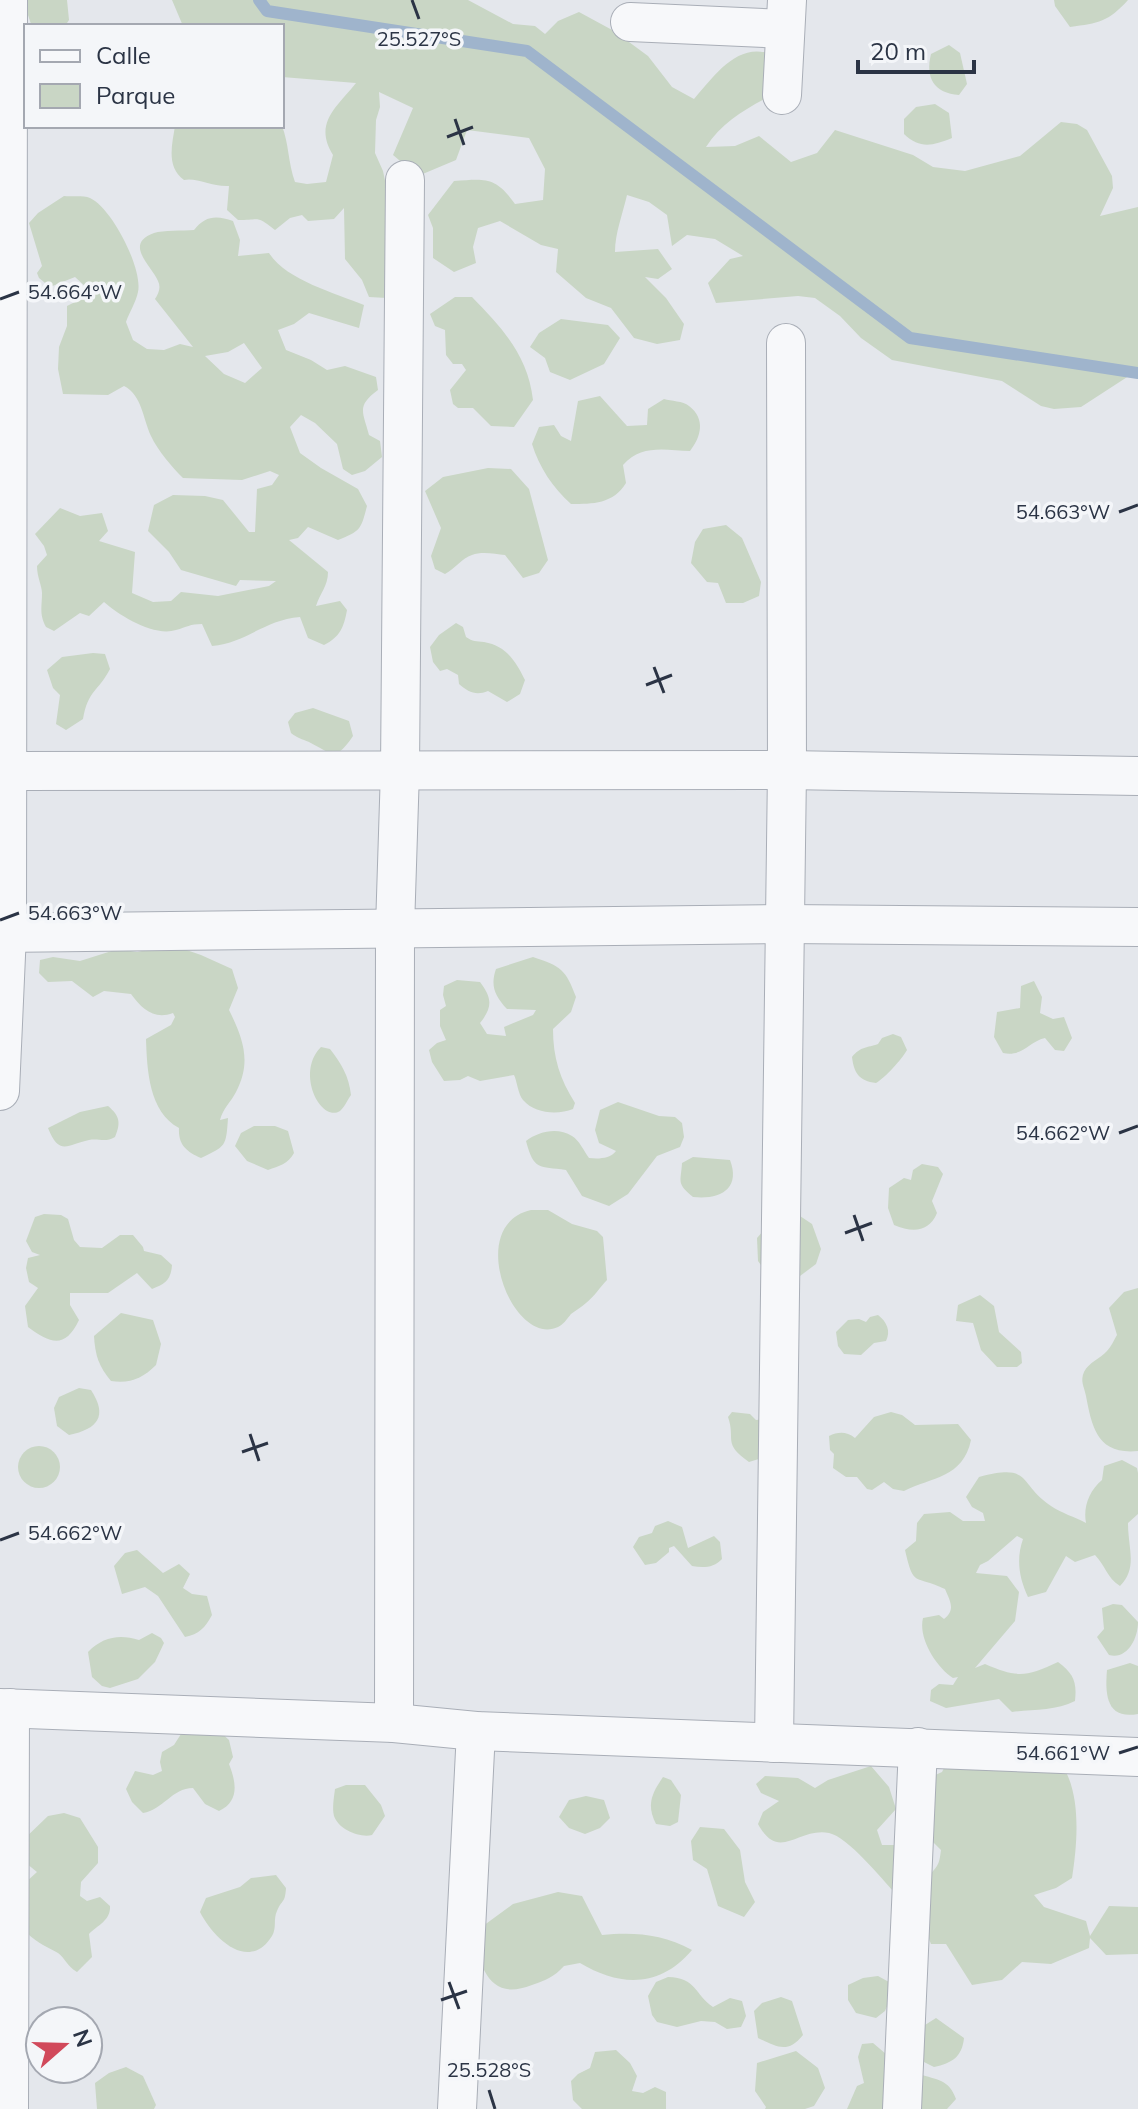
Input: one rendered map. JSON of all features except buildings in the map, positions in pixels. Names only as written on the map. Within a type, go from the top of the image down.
[{"type":"street","points":[[0,1091],[7,771],[8,0]]},
{"type":"street","points":[[630,22],[786,14],[782,95]]},
{"type":"street","points":[[394,1723],[395,928],[400,770],[405,180]]},
{"type":"street","points":[[774,1743],[787,770],[786,343]]},
{"type":"street","points":[[7,771],[787,770],[1138,776]]},
{"type":"street","points":[[4,933],[785,924],[1138,927]]},
{"type":"street","points":[[9,2109],[5,1708],[394,1723],[476,1731],[1138,1757]]},
{"type":"street","points":[[457,2109],[476,1731]]},
{"type":"street","points":[[902,2109],[918,1747]]},
{"type":"green space","points":[[23,0],[67,0],[69,20],[66,24],[31,24]]},
{"type":"green space","points":[[172,0],[468,0],[513,24],[535,26],[545,34],[558,21],[579,12],[614,31],[648,56],[672,87],[694,99],[729,62],[751,52],[763,52],[776,56],[782,90],[730,121],[706,147],[735,146],[759,136],[791,162],[817,153],[835,130],[913,155],[933,167],[965,171],[1020,156],[1061,122],[1077,124],[1087,130],[1112,176],[1113,188],[1100,216],[1138,207],[1138,370],[1081,407],[1054,409],[1041,406],[1002,381],[892,360],[815,298],[798,296],[716,303],[708,283],[730,259],[743,256],[715,239],[687,235],[672,246],[667,215],[649,202],[627,195],[615,252],[658,249],[672,269],[658,279],[645,277],[666,298],[684,324],[680,340],[657,344],[634,338],[611,308],[586,298],[556,272],[558,249],[541,245],[500,221],[478,228],[473,247],[476,263],[454,272],[433,258],[433,228],[428,215],[454,181],[489,181],[502,188],[515,204],[543,200],[545,169],[529,138],[467,130],[456,160],[418,176],[393,155],[413,108],[379,92],[375,153],[383,171],[395,228],[387,298],[369,297],[362,280],[345,259],[344,208],[334,219],[308,221],[302,215],[290,218],[275,230],[258,219],[238,220],[227,210],[229,186],[184,180],[172,162],[175,128],[283,128],[295,182],[326,182],[333,155],[327,144],[326,124],[356,83],[284,77],[284,24],[182,24]]},
{"type":"green space","points":[[1054,0],[1128,0],[1102,20],[1070,27]]},
{"type":"green space","points":[[949,45],[960,53],[967,84],[959,95],[943,91],[933,83],[929,70],[931,54]]},
{"type":"green space","points":[[935,104],[949,113],[952,138],[926,145],[904,134],[904,119],[916,107]]},
{"type":"green space","points":[[64,196],[90,198],[99,204],[124,240],[136,269],[138,292],[126,322],[133,340],[147,349],[164,350],[180,344],[193,347],[155,299],[159,283],[142,256],[141,243],[158,232],[194,230],[211,218],[233,221],[240,240],[238,256],[269,253],[299,278],[364,305],[359,328],[309,313],[294,324],[278,330],[286,350],[327,370],[345,366],[376,377],[378,390],[366,401],[363,415],[369,435],[380,441],[382,457],[365,471],[352,475],[343,469],[337,444],[315,423],[301,415],[290,427],[300,453],[358,489],[367,506],[359,528],[346,537],[338,540],[308,527],[298,538],[289,540],[328,572],[316,606],[340,601],[347,610],[334,639],[324,645],[308,638],[300,617],[276,622],[235,641],[212,646],[202,624],[158,631],[128,619],[104,602],[89,616],[80,613],[54,631],[46,627],[37,566],[47,555],[35,534],[60,508],[80,516],[102,513],[108,531],[99,541],[135,552],[132,593],[153,602],[171,601],[181,592],[218,596],[269,586],[276,581],[240,580],[236,586],[181,570],[169,552],[148,531],[154,505],[173,495],[223,500],[249,532],[255,532],[257,489],[272,485],[279,475],[270,471],[242,480],[183,478],[154,442],[138,401],[130,390],[124,386],[108,395],[63,394],[58,369],[59,347],[67,326],[67,306],[87,296],[87,288],[75,277],[50,287],[39,278],[37,273],[42,266],[29,223],[38,213]],"holes":[[[244,343],[262,368],[245,383],[224,374],[205,356],[228,352]]]},
{"type":"green space","points":[[455,297],[472,297],[512,343],[526,369],[533,400],[514,427],[491,426],[473,408],[458,408],[453,404],[450,390],[466,370],[462,364],[453,364],[446,355],[445,330],[435,326],[430,314]]},
{"type":"green space","points":[[561,319],[608,325],[620,338],[604,364],[570,380],[550,372],[545,358],[530,347],[539,333]]},
{"type":"green space","points":[[600,396],[627,426],[647,425],[648,409],[664,399],[684,403],[698,417],[699,434],[690,451],[654,450],[630,458],[623,465],[626,483],[609,499],[571,504],[547,477],[532,444],[539,427],[554,425],[561,436],[571,441],[578,401]]},
{"type":"green space","points":[[488,468],[511,469],[529,489],[548,560],[539,573],[523,578],[505,555],[488,553],[468,556],[445,574],[435,569],[431,556],[441,528],[425,491],[443,477]]},
{"type":"green space","points":[[726,525],[742,538],[761,582],[759,596],[743,603],[726,603],[718,583],[707,582],[691,563],[695,542],[703,529]]},
{"type":"green space","points":[[456,623],[463,627],[468,639],[492,644],[510,656],[525,680],[520,694],[507,702],[488,691],[472,692],[459,684],[458,675],[447,669],[440,671],[433,662],[430,647],[439,635]]},
{"type":"green space","points":[[105,654],[110,669],[91,696],[83,719],[66,730],[56,724],[60,695],[53,688],[47,670],[62,657]]},
{"type":"green space","points":[[313,708],[349,721],[353,736],[342,750],[328,752],[291,733],[288,722],[295,713]]},
{"type":"green space","points":[[172,945],[232,969],[238,988],[229,1010],[242,1040],[244,1070],[220,1120],[228,1118],[225,1140],[220,1148],[201,1158],[184,1147],[179,1128],[161,1112],[149,1077],[146,1039],[171,1025],[175,1017],[173,1013],[160,1015],[149,1012],[131,994],[104,991],[93,997],[72,981],[48,982],[39,973],[40,960],[53,957],[80,961],[118,949],[137,952]]},
{"type":"green space","points":[[533,957],[561,970],[576,997],[571,1012],[553,1029],[558,1068],[575,1103],[573,1109],[567,1111],[547,1112],[528,1105],[521,1097],[514,1075],[480,1081],[468,1076],[444,1081],[432,1062],[429,1050],[446,1040],[440,1026],[440,1010],[446,1006],[444,986],[457,980],[480,982],[487,993],[489,1007],[480,1023],[487,1034],[506,1036],[504,1027],[533,1015],[536,1010],[507,1009],[497,995],[494,981],[496,969]]},
{"type":"green space","points":[[1034,981],[1042,997],[1040,1013],[1053,1019],[1064,1017],[1072,1038],[1064,1051],[1055,1050],[1045,1038],[1016,1053],[1003,1053],[994,1037],[997,1012],[1020,1008],[1021,986]]},
{"type":"green space","points":[[893,1034],[901,1037],[907,1050],[905,1054],[876,1083],[861,1078],[854,1068],[852,1057],[861,1049],[878,1044],[882,1038]]},
{"type":"green space","points":[[321,1047],[330,1049],[334,1054],[350,1088],[351,1095],[343,1108],[333,1113],[319,1103],[311,1082],[310,1070]]},
{"type":"green space","points":[[618,1102],[659,1116],[675,1117],[682,1123],[684,1137],[680,1147],[657,1156],[628,1194],[609,1206],[582,1196],[566,1170],[544,1167],[535,1162],[526,1141],[543,1133],[567,1133],[575,1138],[589,1158],[611,1156],[616,1151],[599,1143],[595,1130],[600,1110]]},
{"type":"green space","points":[[108,1106],[119,1124],[115,1137],[64,1146],[52,1137],[48,1128],[80,1112]]},
{"type":"green space","points":[[254,1126],[275,1126],[288,1131],[294,1153],[289,1160],[268,1170],[247,1161],[235,1146],[241,1133]]},
{"type":"green space","points":[[693,1157],[730,1160],[733,1178],[726,1190],[712,1197],[693,1197],[684,1188],[681,1182],[682,1163]]},
{"type":"green space","points":[[922,1164],[938,1167],[943,1174],[932,1201],[937,1213],[930,1224],[920,1229],[894,1225],[888,1208],[889,1188],[904,1178],[911,1180],[913,1170]]},
{"type":"green space","points":[[531,1210],[548,1210],[572,1224],[597,1231],[603,1237],[607,1280],[589,1301],[558,1327],[541,1329],[525,1320],[502,1282],[498,1259],[501,1238],[511,1220]]},
{"type":"green space","points":[[797,1214],[812,1224],[821,1249],[816,1264],[800,1276],[772,1280],[758,1261],[757,1238],[764,1230]]},
{"type":"green space","points":[[61,1215],[68,1219],[74,1240],[80,1247],[102,1248],[120,1235],[133,1235],[144,1251],[161,1255],[172,1265],[169,1278],[152,1289],[137,1273],[108,1293],[70,1293],[70,1305],[79,1320],[74,1329],[57,1341],[44,1337],[28,1327],[25,1306],[38,1288],[29,1282],[26,1268],[28,1258],[40,1255],[32,1252],[26,1241],[35,1217]]},
{"type":"green space","points":[[1138,1288],[1138,1451],[1124,1451],[1105,1444],[1099,1437],[1091,1418],[1082,1378],[1086,1369],[1107,1351],[1117,1335],[1109,1308],[1124,1292]]},
{"type":"green space","points":[[980,1295],[994,1306],[999,1332],[1021,1352],[1022,1363],[1017,1367],[997,1367],[981,1350],[973,1323],[956,1321],[958,1305]]},
{"type":"green space","points":[[121,1313],[153,1320],[161,1344],[156,1365],[151,1370],[136,1379],[118,1382],[111,1381],[101,1366],[94,1336]]},
{"type":"green space","points":[[878,1315],[887,1327],[886,1341],[874,1343],[861,1355],[844,1354],[838,1346],[836,1332],[848,1320],[866,1322]]},
{"type":"green space","points":[[79,1388],[91,1390],[99,1414],[93,1425],[69,1435],[57,1426],[54,1408],[59,1397]]},
{"type":"green space","points":[[732,1412],[750,1414],[756,1420],[765,1419],[762,1458],[749,1462],[735,1450],[728,1417]]},
{"type":"green space","points":[[891,1412],[902,1415],[915,1425],[958,1424],[971,1440],[967,1453],[954,1469],[904,1491],[893,1489],[884,1482],[872,1490],[867,1489],[857,1477],[846,1477],[833,1468],[834,1454],[830,1450],[829,1436],[842,1433],[855,1438],[874,1417]]},
{"type":"green space","points":[[39,1446],[54,1452],[60,1467],[54,1482],[39,1488],[24,1482],[18,1467],[24,1452]]},
{"type":"green space","points":[[1122,1460],[1137,1468],[1138,1514],[1128,1523],[1131,1558],[1129,1572],[1120,1586],[1095,1555],[1075,1562],[1066,1556],[1046,1592],[1028,1597],[1020,1568],[1023,1539],[1017,1536],[980,1565],[976,1573],[1007,1576],[1019,1592],[1015,1621],[975,1668],[985,1664],[1005,1672],[1022,1674],[1058,1662],[1073,1679],[1075,1701],[1052,1708],[1012,1712],[999,1699],[946,1708],[930,1701],[931,1690],[939,1684],[953,1685],[958,1677],[953,1678],[935,1659],[926,1643],[922,1626],[923,1618],[939,1615],[944,1619],[948,1616],[951,1609],[949,1597],[945,1589],[913,1575],[905,1550],[916,1541],[917,1523],[924,1514],[950,1512],[963,1521],[985,1521],[983,1513],[972,1507],[966,1497],[979,1477],[1008,1472],[1017,1474],[1051,1506],[1086,1523],[1088,1500],[1102,1480],[1104,1466]]},
{"type":"green space","points":[[668,1521],[682,1527],[688,1548],[714,1536],[720,1542],[722,1559],[708,1567],[692,1566],[674,1546],[656,1563],[645,1565],[633,1547],[639,1537],[652,1533],[655,1526]]},
{"type":"green space","points":[[137,1550],[163,1573],[179,1564],[190,1574],[183,1588],[192,1594],[207,1596],[212,1615],[201,1630],[185,1637],[158,1596],[145,1587],[122,1594],[114,1566],[125,1553]]},
{"type":"green space","points":[[1122,1605],[1138,1622],[1130,1647],[1115,1656],[1109,1655],[1097,1637],[1104,1629],[1102,1608]]},
{"type":"green space","points":[[152,1633],[164,1643],[155,1662],[138,1679],[110,1688],[102,1686],[92,1677],[88,1652],[99,1643],[125,1637],[139,1640]]},
{"type":"green space","points":[[1130,1663],[1138,1666],[1138,1714],[1127,1715],[1119,1713],[1110,1703],[1106,1679],[1107,1670]]},
{"type":"green space","points":[[218,1730],[229,1740],[233,1757],[229,1764],[234,1790],[226,1807],[219,1811],[205,1804],[193,1788],[179,1791],[156,1808],[143,1813],[132,1802],[126,1789],[135,1771],[153,1775],[162,1771],[162,1752],[174,1745],[181,1734]]},
{"type":"green space","points":[[954,1748],[1066,1772],[1076,1810],[1072,1878],[1056,1888],[1034,1895],[1044,1907],[1086,1921],[1090,1936],[1109,1906],[1138,1907],[1138,1954],[1106,1955],[1090,1938],[1089,1948],[1051,1964],[1022,1962],[1002,1980],[972,1985],[946,1944],[931,1944],[920,1902],[923,1885],[938,1865],[941,1850],[927,1836],[922,1781],[942,1772]]},
{"type":"green space","points":[[871,1766],[889,1787],[896,1809],[877,1830],[882,1845],[898,1845],[895,1893],[864,1859],[837,1836],[818,1832],[790,1841],[774,1841],[758,1824],[763,1812],[779,1801],[761,1793],[756,1784],[765,1776],[798,1778],[815,1788],[828,1780]]},
{"type":"green space","points":[[663,1777],[671,1780],[681,1795],[678,1822],[670,1826],[656,1824],[651,1811],[653,1794]]},
{"type":"green space","points":[[346,1785],[365,1785],[381,1805],[385,1816],[372,1835],[350,1832],[334,1816],[335,1789]]},
{"type":"green space","points":[[586,1796],[604,1800],[610,1818],[600,1828],[585,1834],[569,1828],[559,1817],[569,1800]]},
{"type":"green space","points":[[64,1813],[80,1818],[98,1847],[98,1863],[81,1882],[80,1896],[87,1901],[100,1897],[110,1906],[106,1919],[89,1934],[92,1957],[77,1972],[58,1953],[28,1934],[25,1883],[37,1872],[21,1859],[20,1843],[48,1816]]},
{"type":"green space","points":[[700,1827],[724,1829],[740,1850],[745,1882],[755,1902],[744,1917],[718,1906],[707,1869],[693,1860],[691,1841]]},
{"type":"green space","points":[[276,1875],[286,1888],[272,1936],[263,1947],[253,1952],[243,1952],[222,1941],[200,1912],[206,1898],[240,1887],[251,1878]]},
{"type":"green space","points":[[558,1892],[582,1896],[602,1935],[648,1935],[692,1950],[667,1971],[639,1980],[610,1976],[580,1963],[564,1966],[546,1980],[517,1989],[496,1985],[484,1969],[472,1934],[513,1904]]},
{"type":"green space","points":[[878,1976],[889,1982],[893,1993],[885,2011],[876,2018],[856,2013],[848,2000],[848,1985]]},
{"type":"green space","points":[[668,1977],[685,1980],[713,2007],[730,1998],[742,2001],[746,2016],[741,2027],[727,2029],[715,2022],[701,2021],[677,2027],[657,2022],[652,2015],[648,1996],[656,1982]]},
{"type":"green space","points":[[781,1997],[792,2001],[803,2035],[786,2047],[758,2038],[754,2011],[762,2003]]},
{"type":"green space","points":[[936,2018],[964,2038],[955,2058],[934,2067],[924,2062],[918,2044],[925,2025]]},
{"type":"green space","points":[[873,2043],[893,2060],[889,2109],[847,2109],[857,2086],[864,2083],[858,2057],[862,2044]]},
{"type":"green space","points":[[616,2050],[630,2063],[637,2076],[632,2091],[643,2093],[655,2087],[666,2092],[666,2109],[582,2109],[573,2100],[571,2081],[590,2068],[595,2052]]},
{"type":"green space","points":[[796,2051],[818,2068],[825,2088],[814,2106],[805,2109],[765,2109],[755,2091],[757,2063]]},
{"type":"green space","points":[[126,2067],[143,2076],[156,2105],[154,2109],[97,2109],[95,2085],[104,2085],[104,2077]]},
{"type":"green space","points":[[919,2074],[942,2081],[950,2088],[956,2099],[947,2109],[912,2109]]},
{"type":"waterway","points":[[259,0],[267,11],[527,51],[910,338],[1138,373]]}]
